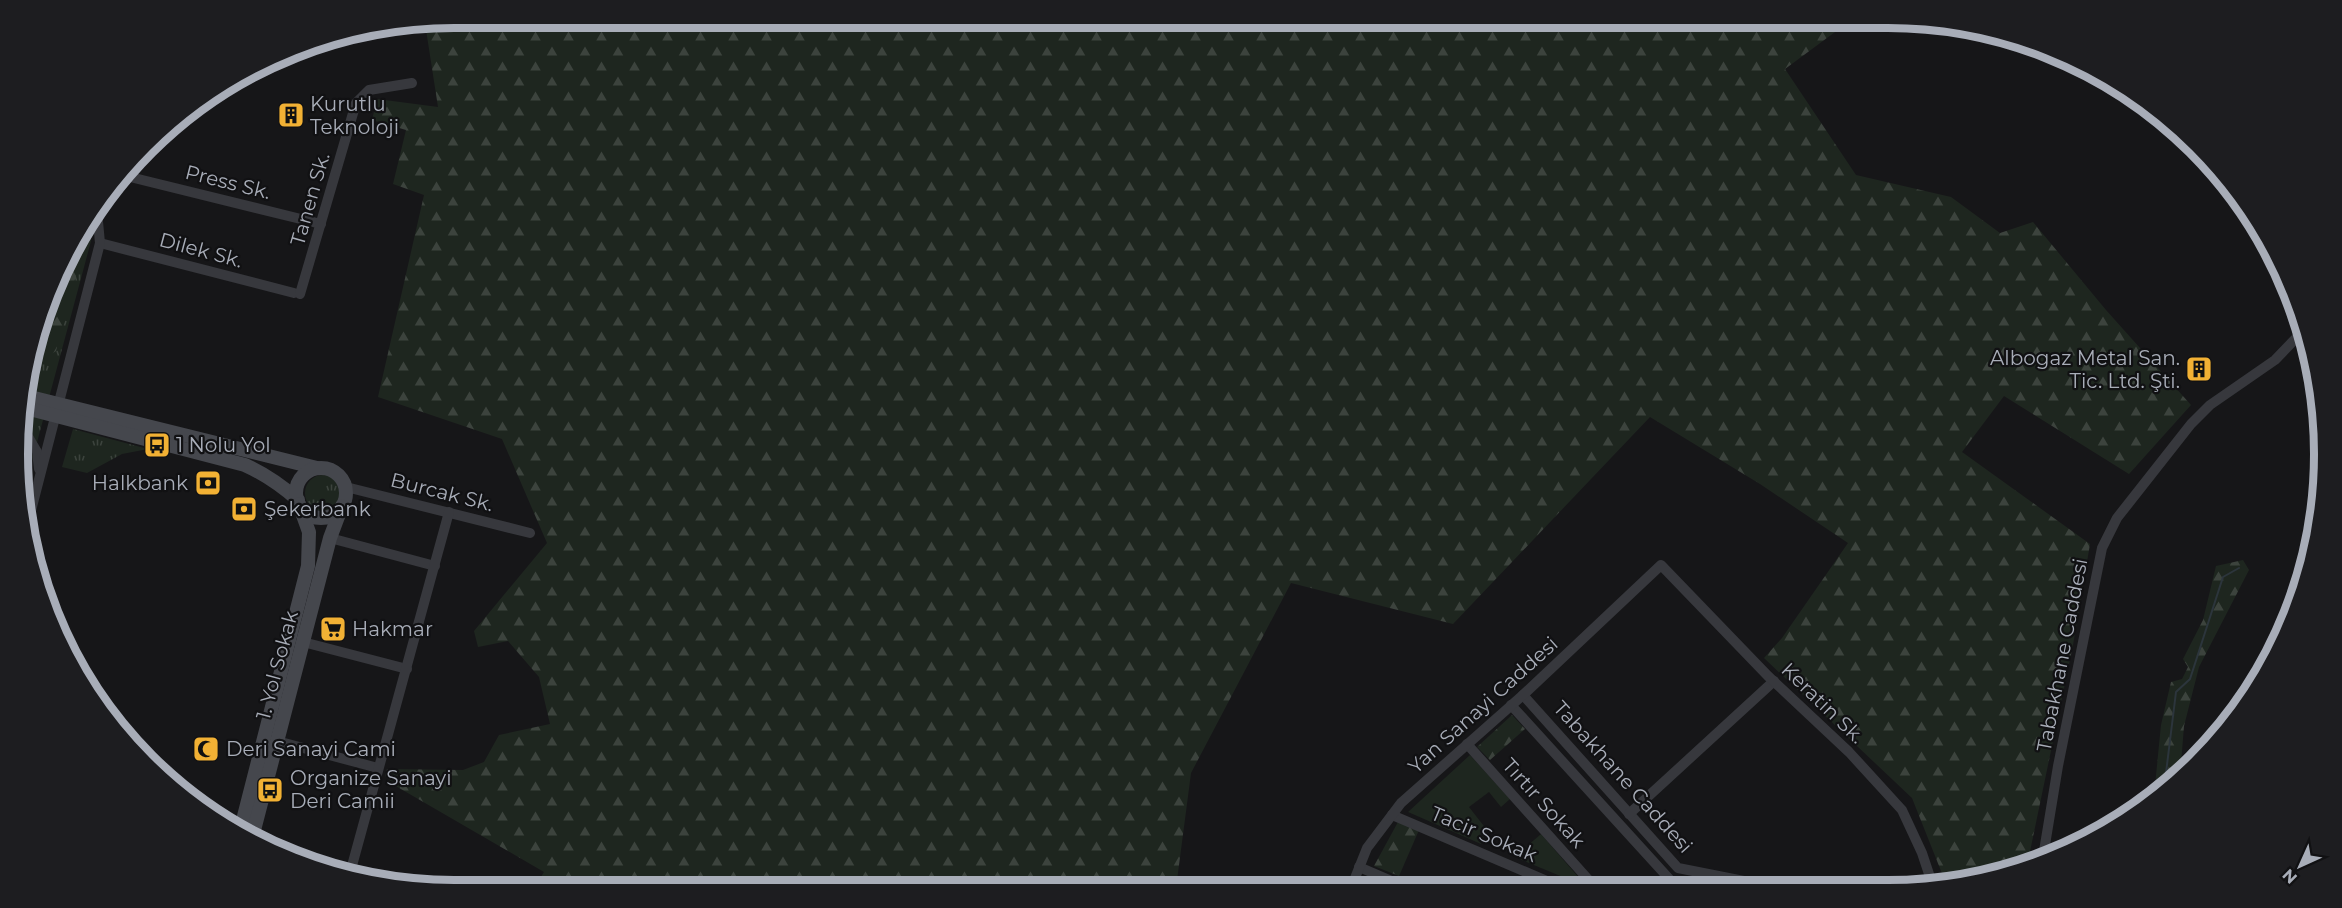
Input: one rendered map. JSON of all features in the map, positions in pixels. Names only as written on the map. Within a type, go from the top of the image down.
[{"type":"main road","name":"1. Yol Sokak","points":[[32,399],[57,410],[245,465],[282,485],[308,514],[323,518],[337,512],[342,506]]},
{"type":"main road","name":"1. Yol Sokak","points":[[31,408],[57,410],[332,470],[343,480],[346,487],[345,500],[330,538],[254,829]]},
{"type":"main road","points":[[298,502],[298,483],[303,476],[317,468]]},
{"type":"main road","name":"1. Yol Sokak","points":[[242,823],[309,566],[309,532],[298,502]]},
{"type":"street","name":"Tanen Sk.","points":[[297,293],[321,224],[356,102],[369,90],[412,83]]},
{"type":"street","name":"Press Sk.","points":[[131,177],[321,224]]},
{"type":"street","points":[[32,508],[100,243],[98,221]]},
{"type":"street","name":"Dilek Sk.","points":[[100,243],[297,293]]},
{"type":"street","name":"Tabakhane Caddesi","points":[[2044,850],[2058,766],[2102,548],[2117,518],[2191,424],[2210,405],[2275,360],[2297,337]]},
{"type":"street","points":[[29,438],[37,452],[38,485]]},
{"type":"street","name":"Burcak Sk.","points":[[346,487],[530,532]]},
{"type":"street","points":[[352,867],[449,512]]},
{"type":"street","points":[[330,538],[435,566]]},
{"type":"street","name":"Keratin Sk.","points":[[1661,564],[1774,681],[1849,752],[1902,810],[1922,854],[1929,878]]},
{"type":"street","name":"Yan Sanayi Caddesi","points":[[1354,880],[1368,848],[1401,803],[1523,695],[1661,564]]},
{"type":"street","points":[[303,642],[406,669]]},
{"type":"street","points":[[1629,814],[1774,681]]},
{"type":"street","name":"Tabakhane Caddesi","points":[[1523,695],[1678,868],[1739,880]]},
{"type":"street","points":[[1512,705],[1668,880]]},
{"type":"street","points":[[277,741],[378,768]]},
{"type":"street","name":"Tırtır Sokak","points":[[1467,744],[1589,880]]},
{"type":"street","name":"Tacir Sokak","points":[[1392,815],[1545,880]]},
{"type":"street","points":[[1359,867],[1389,880]]},
{"type":"street","points":[[1674,880],[1678,868]]},
{"type":"green space","points":[[1840,28],[1785,69],[1856,175],[1951,197],[2000,233],[2033,222],[2106,310],[2191,405],[2129,474],[2004,396],[1962,452],[2090,544],[2073,645],[2029,855],[1998,865],[1943,876],[1912,798],[1764,658],[1782,638],[1848,543],[1760,484],[1650,417],[1453,624],[1291,583],[1191,773],[1177,880],[539,880],[544,872],[394,785],[385,776],[387,769],[463,770],[484,762],[499,735],[550,724],[539,677],[508,641],[478,647],[474,631],[547,543],[502,439],[378,397],[424,195],[393,184],[406,130],[372,120],[377,99],[438,107],[426,29]]},
{"type":"green space","points":[[91,233],[91,241],[32,461],[28,452],[29,426],[43,344],[61,291]]},
{"type":"green space","points":[[84,244],[56,351],[39,362],[51,317],[72,266]]},
{"type":"green space","points":[[73,429],[148,449],[122,454],[87,473],[62,467]]},
{"type":"green space","points":[[323,475],[335,481],[341,493],[335,505],[323,511],[311,505],[305,493],[311,481]]},
{"type":"green space","points":[[2243,560],[2249,570],[2199,667],[2184,726],[2181,763],[2155,785],[2161,725],[2171,682],[2182,679],[2188,667],[2183,659],[2203,620],[2216,566]]},
{"type":"green space","points":[[1512,715],[1525,729],[1490,760],[1477,747]]},
{"type":"green space","points":[[1470,755],[1510,799],[1501,807],[1489,792],[1469,807],[1487,830],[1481,844],[1408,812]]},
{"type":"green space","points":[[1398,822],[1419,830],[1399,876],[1374,866]]},
{"type":"green space","points":[[1541,834],[1581,880],[1570,880],[1519,859],[1527,846]]},
{"type":"waterway","points":[[2166,777],[2176,692],[2190,679],[2223,577],[2239,568]]},
{"type":"place","name":"Kurutlu Teknoloji","points":[[291,115]]},
{"type":"place","name":"Albogaz Metal San. Tic. Ltd. Şti.","points":[[2199,369]]},
{"type":"place","name":"1 Nolu Yol","points":[[157,445]]},
{"type":"place","name":"Halkbank","points":[[208,483]]},
{"type":"place","name":"Şekerbank","points":[[244,509]]},
{"type":"place","name":"Hakmar","points":[[333,629]]},
{"type":"place","name":"Deri Sanayi Cami","points":[[206,749]]},
{"type":"place","name":"Organize Sanayi Deri Camii","points":[[270,790]]}]
